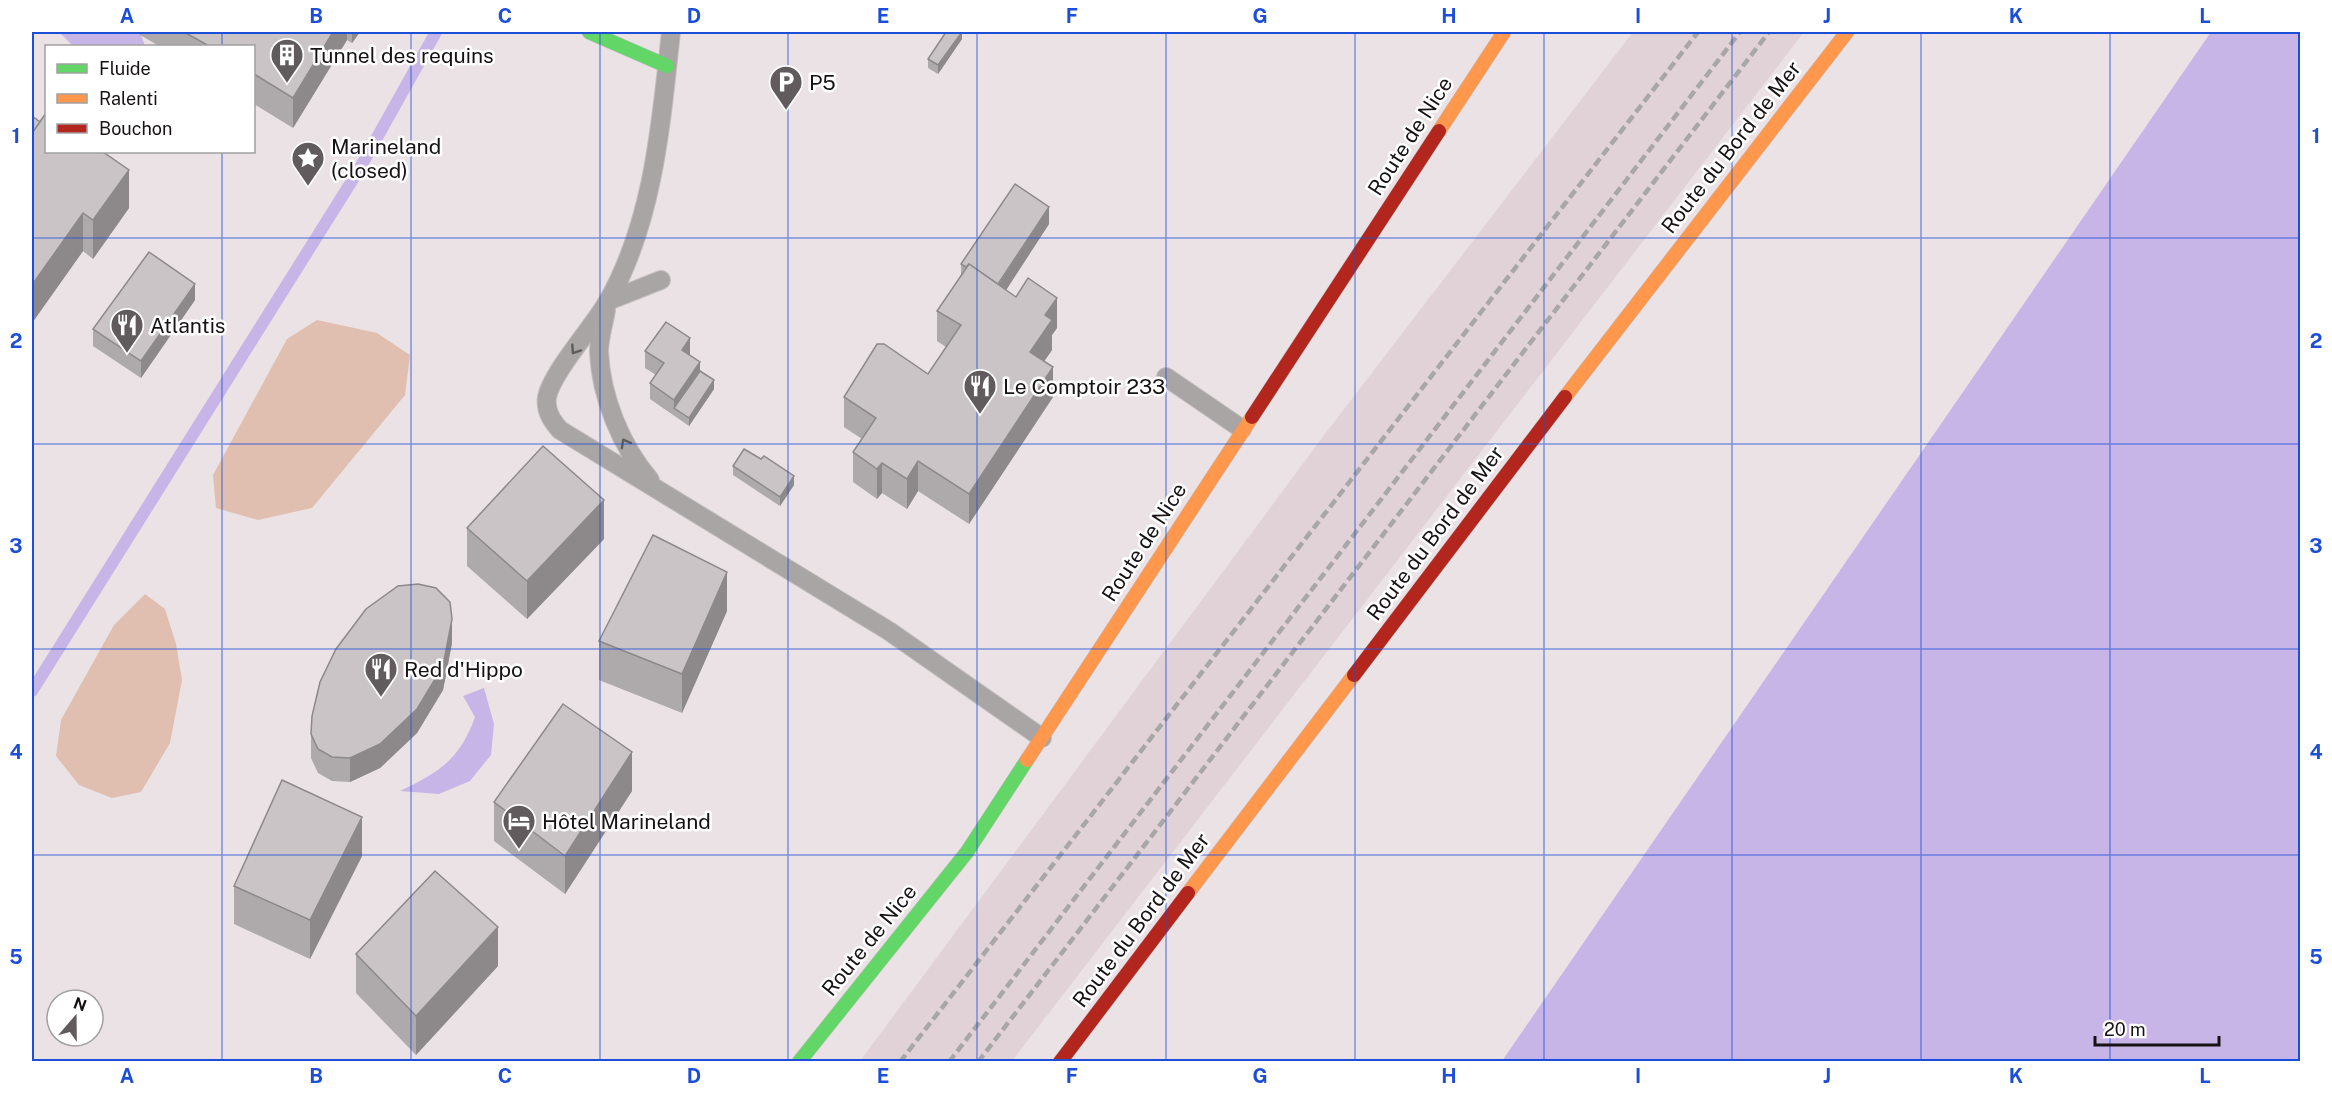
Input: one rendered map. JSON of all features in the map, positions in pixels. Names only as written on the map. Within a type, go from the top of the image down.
[{"type":"main road","points":[[589,32],[667,66]]},
{"type":"main road","name":"Route de Nice","points":[[799,1062],[967,852],[1504,32]]},
{"type":"main road","name":"Route du Bord de Mer","points":[[1060,1062],[1533,438],[1847,32]]},
{"type":"lane","points":[[671,32],[652,174],[631,255],[608,302],[550,389],[548,410],[560,430],[889,631],[1042,738]]},
{"type":"lane","points":[[608,302],[661,280]]},
{"type":"lane","points":[[608,302],[599,350],[604,390],[620,435],[638,466],[659,490]]},
{"type":"lane","points":[[1166,377],[1242,429]]},
{"type":"shaded area","points":[[59,32],[140,32],[145,45],[72,45]]},
{"type":"shaded area","points":[[1633,32],[1804,32],[1012,1061],[860,1061],[1322,438]]},
{"type":"shaded area","points":[[2211,32],[2300,32],[2300,1061],[1502,1061]]},
{"type":"shaded area","points":[[317,320],[377,333],[410,355],[405,395],[312,508],[258,520],[216,508],[213,475],[287,339]]},
{"type":"shaded area","points":[[145,594],[165,609],[176,644],[182,680],[170,743],[141,792],[112,798],[79,785],[56,756],[61,720],[114,625]]},
{"type":"shaded area","points":[[484,688],[494,724],[491,755],[470,781],[439,794],[400,791],[437,770],[455,754],[463,744],[475,717],[463,696]]},
{"type":"building","points":[[184,32],[333,32],[293,98],[255,75],[255,45],[207,45]]},
{"type":"building","points":[[946,32],[962,32],[938,65],[928,59]]},
{"type":"building","points":[[45,114],[45,153],[104,153],[129,170],[93,220],[83,213],[32,285],[32,133]]},
{"type":"building","points":[[32,116],[40,122],[32,133]]},
{"type":"building","points":[[1015,184],[1049,207],[998,284],[969,264],[966,267],[961,264]]},
{"type":"building","points":[[149,252],[195,284],[141,361],[93,329]]},
{"type":"building","points":[[969,264],[1016,297],[1028,278],[1057,298],[1045,315],[1052,320],[1030,352],[1053,367],[969,494],[918,461],[907,479],[882,463],[877,469],[853,452],[876,418],[844,397],[877,344],[884,344],[928,374],[961,325],[937,311]]},
{"type":"building","points":[[666,322],[690,338],[682,350],[700,362],[674,400],[650,383],[664,363],[645,351]]},
{"type":"building","points":[[700,371],[714,380],[689,418],[674,408]]},
{"type":"building","points":[[543,446],[604,500],[527,581],[467,528]]},
{"type":"building","points":[[744,449],[761,459],[764,456],[794,476],[780,497],[733,466]]},
{"type":"building","points":[[653,535],[727,572],[682,674],[599,641]]},
{"type":"building","name":"Red d'Hippo","points":[[418,584],[436,588],[450,602],[452,619],[443,666],[417,709],[380,744],[350,758],[332,757],[318,749],[311,734],[312,716],[320,682],[336,649],[366,609],[398,586]]},
{"type":"building","points":[[563,704],[632,752],[565,856],[494,802]]},
{"type":"building","points":[[282,780],[362,817],[310,920],[234,886]]},
{"type":"building","points":[[435,871],[498,927],[416,1016],[356,954]]},
{"type":"waterway","points":[[32,691],[360,168],[436,32]]},
{"type":"railway","points":[[900,1062],[1698,32]]},
{"type":"railway","points":[[949,1062],[1740,32]]},
{"type":"railway","points":[[978,1062],[1769,32]]},
{"type":"traffic: fast","points":[[589,32],[667,66]]},
{"type":"traffic: fast","points":[[799,1062],[967,852],[1027,760]]},
{"type":"traffic: slow","points":[[1439,131],[1504,32]]},
{"type":"traffic: slow","points":[[1565,397],[1847,32]]},
{"type":"traffic: slow","points":[[1027,760],[1252,417]]},
{"type":"traffic: slow","points":[[1188,893],[1354,675]]},
{"type":"traffic: jam","points":[[1252,417],[1439,131]]},
{"type":"traffic: jam","points":[[1354,675],[1565,397]]},
{"type":"traffic: jam","points":[[1060,1062],[1188,893]]},
{"type":"place","name":"Tunnel des requins","points":[[287,84]]},
{"type":"place","name":"P5","points":[[786,111]]},
{"type":"place","name":"Marineland (closed)","points":[[308,187]]},
{"type":"place","name":"Atlantis","points":[[127,354]]},
{"type":"place","name":"Le Comptoir 233","points":[[980,415]]},
{"type":"place","name":"Red d'Hippo","points":[[381,698]]},
{"type":"place","name":"Hôtel Marineland","points":[[519,850]]}]
